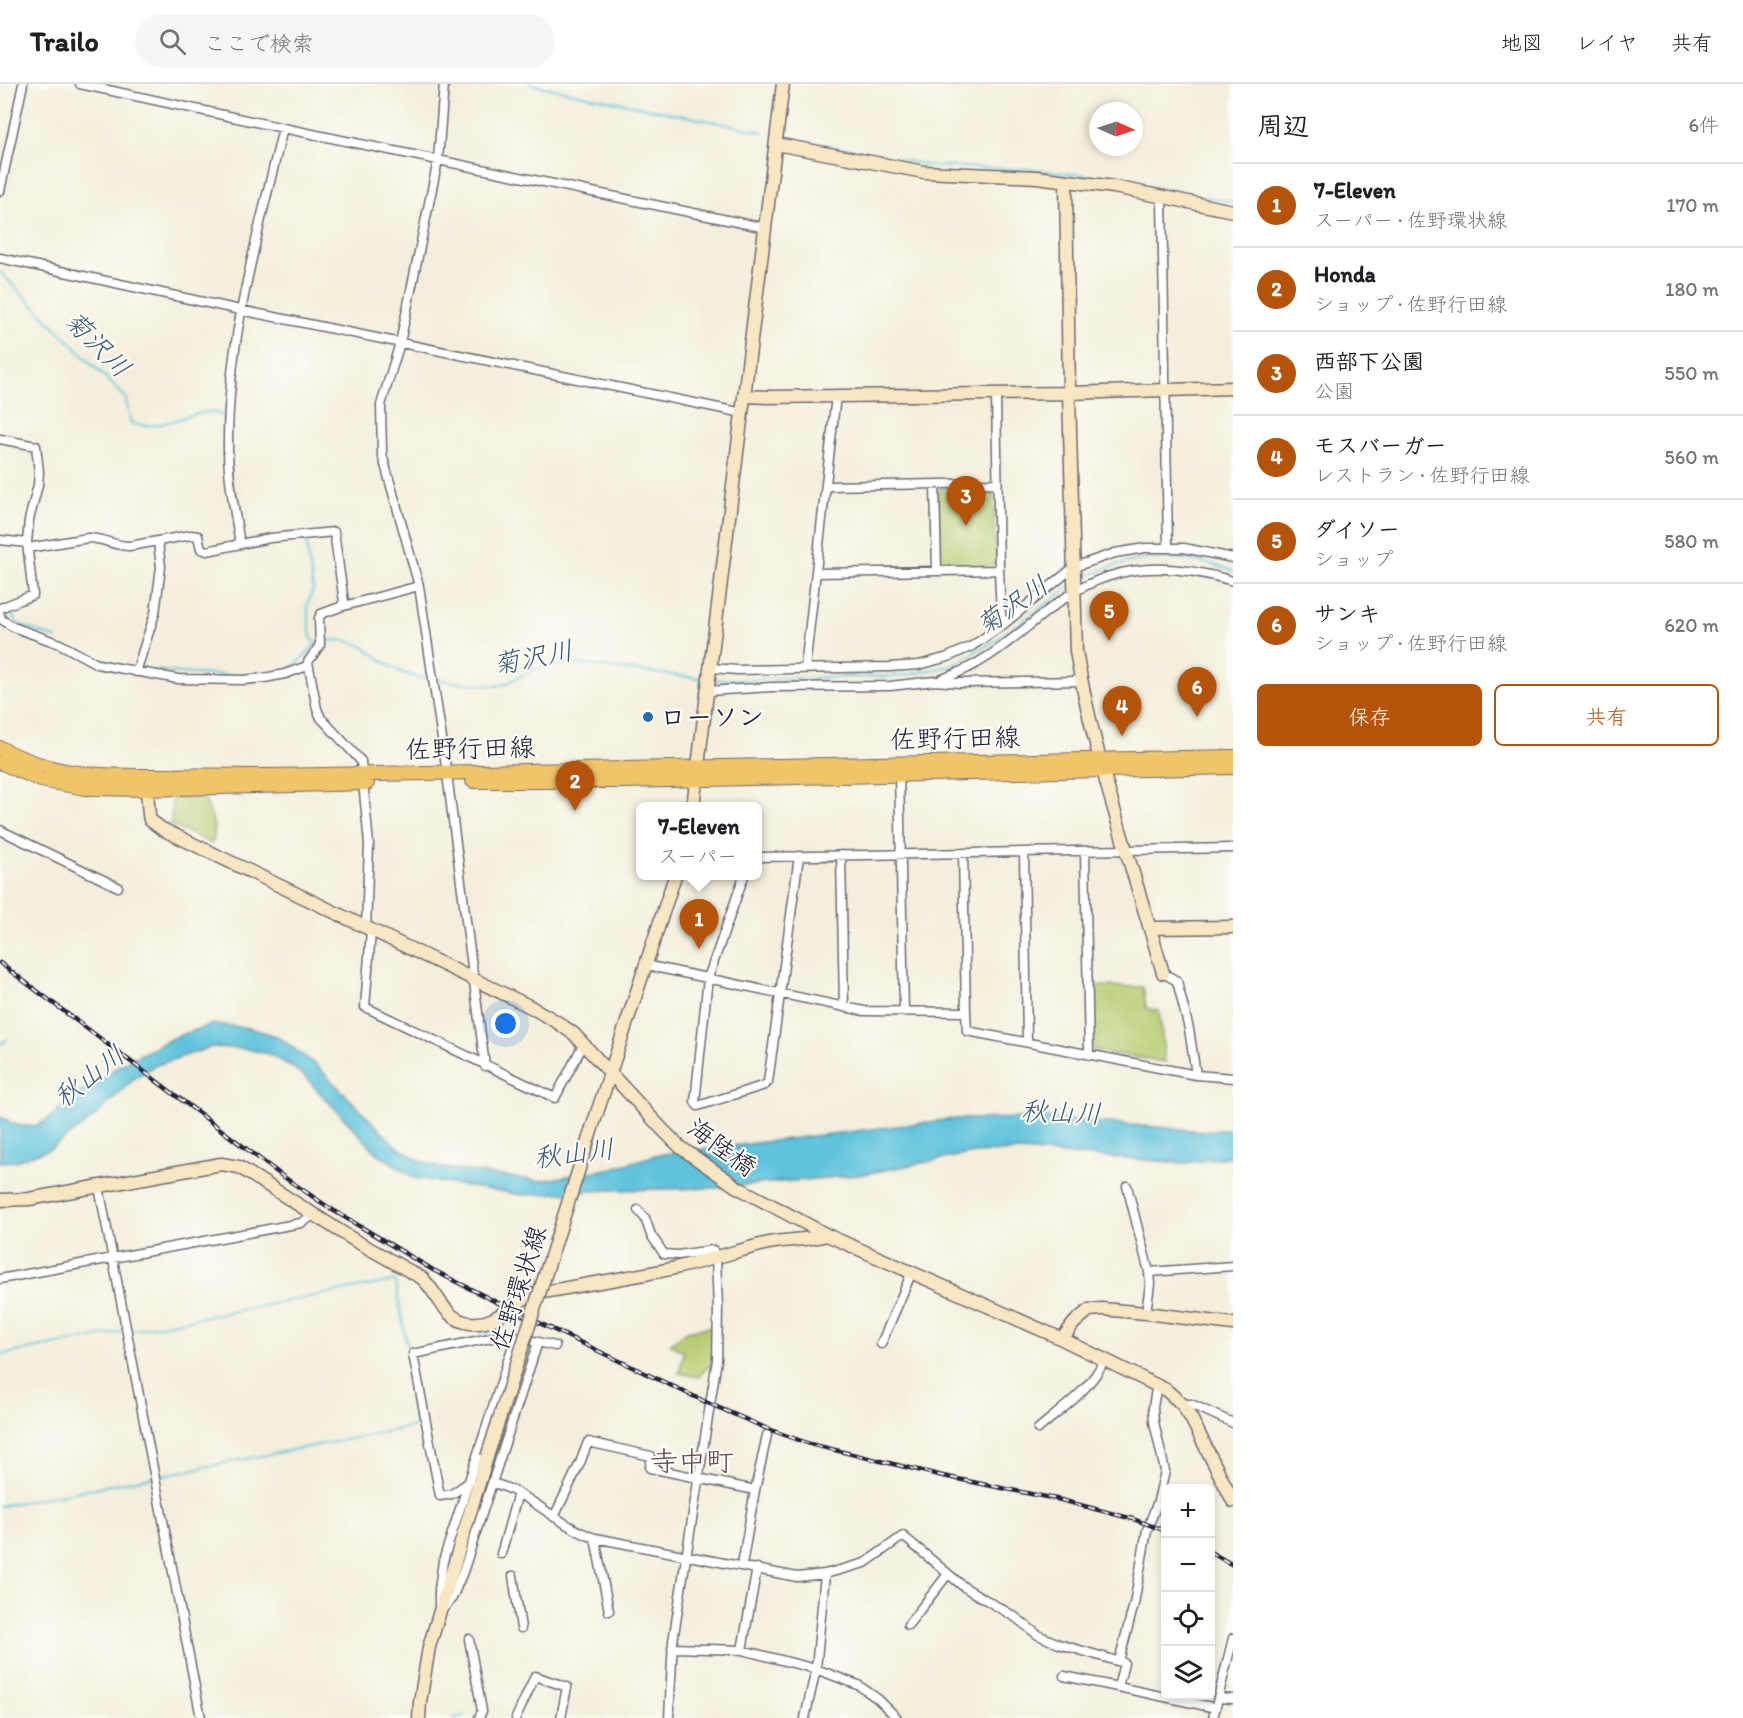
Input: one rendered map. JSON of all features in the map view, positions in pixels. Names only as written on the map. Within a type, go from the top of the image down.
[{"type":"main road","name":"佐野行田線","points":[[0,748],[44,767],[85,775],[146,782]]},
{"type":"main road","name":"佐野行田線","points":[[0,762],[41,780],[85,788],[146,782],[899,769],[1103,764],[1233,757]]},
{"type":"main road","name":"佐野行田線","points":[[1103,764],[1233,767]]},
{"type":"street","points":[[0,191],[23,84]]},
{"type":"street","points":[[80,84],[766,228]]},
{"type":"street","points":[[444,84],[438,160],[400,343],[381,405],[382,459],[419,586],[485,1066]]},
{"type":"street","points":[[694,802],[783,84]]},
{"type":"street","points":[[240,544],[228,450],[240,310],[282,128]]},
{"type":"street","points":[[0,143],[10,145]]},
{"type":"street","points":[[776,144],[924,172],[1037,177],[1114,187],[1233,211]]},
{"type":"street","points":[[1066,181],[1076,651],[1081,681],[1126,850],[1163,973],[1176,981],[1189,1029],[1197,1075]]},
{"type":"street","points":[[1162,197],[1168,547]]},
{"type":"street","points":[[0,258],[240,310],[743,413]]},
{"type":"street","points":[[745,396],[768,398],[1233,388]]},
{"type":"street","points":[[996,394],[1000,615],[1004,624]]},
{"type":"street","points":[[805,668],[837,396]]},
{"type":"street","points":[[0,438],[36,446],[39,472],[29,520],[28,546],[33,595],[0,608]]},
{"type":"street","points":[[827,486],[997,483]]},
{"type":"street","points":[[935,484],[937,571]]},
{"type":"street","points":[[0,540],[28,546],[97,538],[120,546],[185,535],[196,536],[200,540],[201,549],[207,551],[228,549],[240,544],[286,536],[334,532],[344,602],[340,607]]},
{"type":"street","points":[[136,672],[155,613],[161,567],[158,540]]},
{"type":"street","points":[[710,679],[738,670],[889,667],[929,662],[948,657],[972,646],[1074,569],[1115,553],[1168,547],[1204,551],[1233,558]]},
{"type":"street","points":[[935,681],[951,676],[993,655],[1074,591],[1116,574],[1154,568],[1201,571],[1233,581]]},
{"type":"street","points":[[817,573],[999,570]]},
{"type":"street","points":[[419,586],[321,614],[319,618],[320,641],[307,666],[321,718],[361,761],[364,778],[369,844],[365,1007],[555,1098],[583,1045]]},
{"type":"street","points":[[0,618],[27,633],[60,645],[97,664],[178,679],[244,680],[276,677],[307,666]]},
{"type":"street","points":[[710,679],[772,687],[890,686],[935,681],[960,683],[1081,681]]},
{"type":"street","points":[[899,769],[904,1011]]},
{"type":"street","name":"海陸橋","points":[[146,782],[150,820],[162,829],[548,1017],[565,1028],[680,1147],[713,1172],[756,1199],[827,1235],[1062,1339],[1157,1384],[1174,1395],[1182,1404]]},
{"type":"street","points":[[0,830],[118,887]]},
{"type":"street","points":[[762,857],[1233,848]]},
{"type":"street","points":[[1085,850],[1089,1054]]},
{"type":"street","points":[[1024,852],[1027,1042]]},
{"type":"street","points":[[963,853],[967,1031],[1197,1075],[1233,1078]]},
{"type":"street","points":[[841,855],[844,1006]]},
{"type":"street","points":[[743,880],[708,978],[695,1102],[698,1106],[765,1085],[768,1082],[799,856]]},
{"type":"street","name":"佐野環状線","points":[[419,1718],[429,1647],[439,1614],[592,1128],[674,880]]},
{"type":"street","points":[[1150,928],[1233,927]]},
{"type":"street","points":[[645,965],[864,1011],[966,1012]]},
{"type":"street","points":[[0,1200],[29,1199],[221,1164],[231,1165],[249,1172],[314,1215],[422,1278],[452,1317],[469,1323],[482,1324],[503,1314],[529,1295],[651,1273],[765,1244],[813,1239],[827,1235]]},
{"type":"street","points":[[1127,1186],[1149,1272],[1150,1284],[1146,1313]]},
{"type":"street","points":[[99,1187],[201,1718]]},
{"type":"street","points":[[638,1210],[645,1218],[651,1235],[664,1254],[678,1255],[713,1250],[716,1258],[717,1360],[672,1648],[669,1718]]},
{"type":"street","points":[[0,1279],[301,1223],[314,1215]]},
{"type":"street","points":[[1149,1272],[1233,1266]]},
{"type":"street","points":[[881,1344],[912,1272]]},
{"type":"street","points":[[1062,1339],[1074,1323],[1089,1310],[1146,1313],[1233,1324]]},
{"type":"street","points":[[482,1324],[484,1338]]},
{"type":"street","points":[[469,1482],[452,1494],[440,1496],[413,1354],[506,1335],[555,1346]]},
{"type":"street","points":[[439,1614],[441,1571],[516,1336]]},
{"type":"street","points":[[439,1614],[452,1598],[463,1572],[538,1342]]},
{"type":"street","points":[[1038,1429],[1089,1385],[1105,1359]]},
{"type":"street","points":[[1119,1661],[1134,1604],[1147,1530],[1158,1501],[1165,1471],[1154,1422],[1153,1407],[1157,1384]]},
{"type":"street","points":[[1233,1423],[1191,1404],[1182,1404],[1233,1501]]},
{"type":"street","points":[[742,1565],[754,1490],[767,1435]]},
{"type":"street","points":[[554,1517],[588,1442],[651,1456],[650,1468],[754,1490]]},
{"type":"street","points":[[493,1483],[518,1493],[554,1517],[595,1538],[797,1577],[825,1574],[865,1563],[903,1536],[964,1587],[1016,1617],[1046,1639],[1124,1663],[1118,1687]]},
{"type":"street","points":[[501,1554],[518,1493]]},
{"type":"street","points":[[595,1538],[609,1611]]},
{"type":"street","points":[[742,1650],[757,1568]]},
{"type":"street","points":[[805,1718],[816,1669],[825,1574]]},
{"type":"street","points":[[908,1625],[948,1575]]},
{"type":"street","points":[[513,1576],[521,1628]]},
{"type":"street","points":[[1213,1718],[1233,1638]]},
{"type":"street","points":[[470,1639],[482,1711],[479,1718]]},
{"type":"street","points":[[672,1648],[742,1650],[816,1669],[858,1685],[878,1699],[897,1718]]},
{"type":"street","points":[[516,1718],[535,1676],[567,1687],[561,1718]]},
{"type":"street","points":[[1064,1676],[1216,1708]]},
{"type":"street","points":[[1218,1698],[1233,1699]]},
{"type":"green space","points":[[989,487],[993,492],[996,561],[992,566],[942,567],[939,564],[937,492],[940,488]]},
{"type":"green space","points":[[172,797],[204,797],[214,827],[212,844],[171,825]]},
{"type":"green space","points":[[1091,986],[1143,987],[1146,1008],[1159,1011],[1165,1062],[1093,1050]]},
{"type":"green space","points":[[715,1326],[715,1361],[698,1377],[679,1373],[684,1352],[670,1344],[687,1331]]},
{"type":"water","points":[[213,1024],[249,1028],[277,1036],[316,1065],[396,1146],[420,1161],[444,1168],[540,1181],[613,1168],[656,1155],[955,1119],[1047,1118],[1203,1131],[1233,1129],[1233,1156],[1186,1163],[1019,1151],[974,1153],[859,1175],[716,1188],[611,1190],[523,1195],[414,1178],[377,1153],[304,1076],[291,1066],[269,1054],[246,1049],[211,1047],[154,1066],[136,1077],[92,1119],[50,1149],[16,1161],[0,1162],[0,1116],[21,1126],[35,1126],[47,1120],[74,1096],[119,1065],[175,1037]]},
{"type":"waterway","points":[[530,84],[763,132]]},
{"type":"waterway","points":[[788,138],[932,166],[1029,169],[1083,175],[1233,202]]},
{"type":"waterway","name":"菊沢川","points":[[0,272],[125,397],[131,423],[143,426],[156,425],[204,412],[214,412],[223,416],[225,422]]},
{"type":"waterway","name":"菊沢川","points":[[303,539],[306,540],[313,590],[307,605],[311,637],[316,644]]},
{"type":"waterway","name":"菊沢川","points":[[1079,581],[1119,564],[1164,558],[1208,563],[1233,571]]},
{"type":"waterway","name":"菊沢川","points":[[713,680],[901,676],[951,666],[998,639],[1069,587]]},
{"type":"waterway","points":[[3,613],[10,612],[18,624],[57,639]]},
{"type":"waterway","name":"菊沢川","points":[[322,642],[337,640],[358,644],[403,673],[431,680]]},
{"type":"waterway","points":[[290,668],[316,644]]},
{"type":"waterway","points":[[91,656],[115,663]]},
{"type":"waterway","name":"菊沢川","points":[[437,680],[503,685],[535,669],[571,663],[705,679]]},
{"type":"waterway","points":[[153,670],[208,675],[264,674]]},
{"type":"waterway","points":[[0,1042],[3,1044],[7,1039]]},
{"type":"waterway","points":[[0,1355],[395,1281],[408,1350],[420,1348]]},
{"type":"waterway","points":[[428,1347],[502,1331]]},
{"type":"waterway","points":[[158,1476],[421,1425]]},
{"type":"waterway","points":[[0,1506],[153,1477]]},
{"type":"waterway","points":[[453,1718],[464,1716]]},
{"type":"railway","points":[[0,963],[281,1175],[331,1209],[433,1270],[510,1309],[710,1404],[810,1444],[943,1476],[1061,1500],[1133,1519],[1161,1529]]},
{"type":"railway","points":[[1215,1555],[1233,1565]]},
{"type":"place","name":"西部下公園","points":[[966,526]]},
{"type":"place","name":"ダイソー","points":[[1109,641]]},
{"type":"place","name":"ローソン","points":[[648,717]]},
{"type":"place","name":"サンキ","points":[[1197,717]]},
{"type":"place","name":"モスバーガー","points":[[1122,736]]},
{"type":"place","name":"Honda","points":[[575,811]]},
{"type":"place","name":"7-Eleven","points":[[699,949]]},
{"type":"district","name":"寺中町","points":[[692,1461]]},
{"type":"water label","name":"秋山川","points":[[89,1076]]},
{"type":"water label","name":"秋山川","points":[[1061,1112]]},
{"type":"water label","name":"秋山川","points":[[574,1153]]}]
